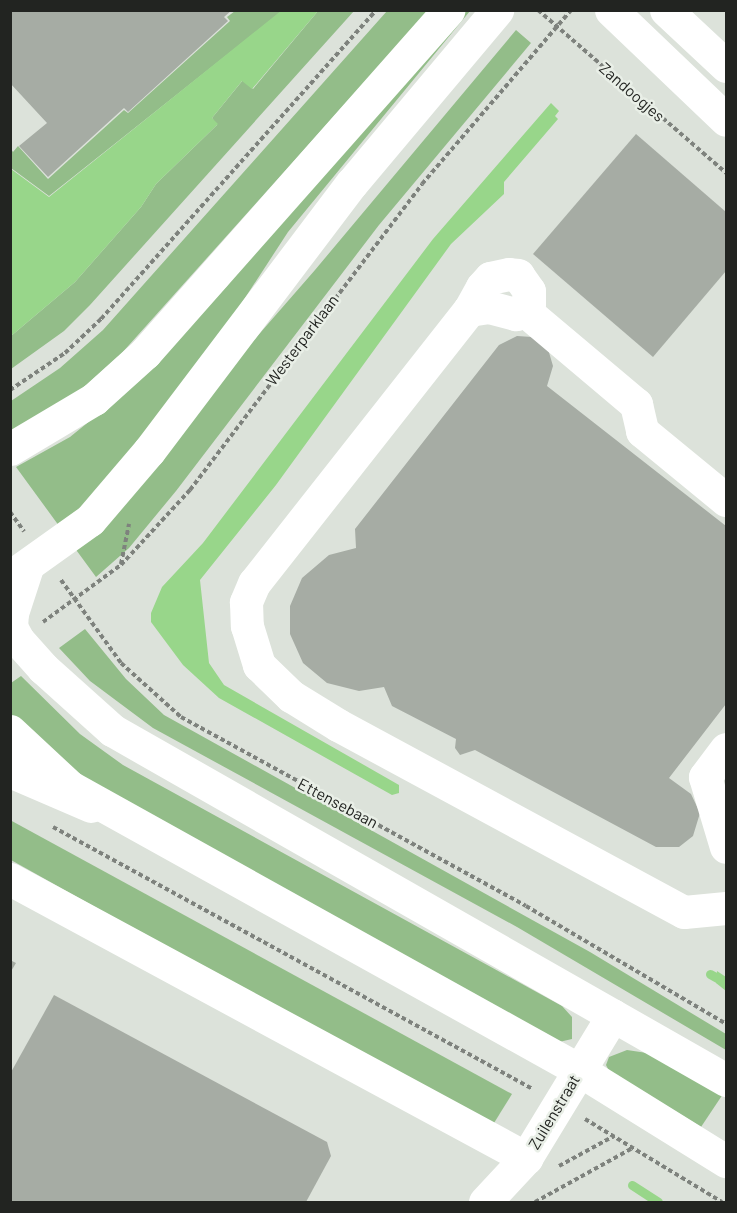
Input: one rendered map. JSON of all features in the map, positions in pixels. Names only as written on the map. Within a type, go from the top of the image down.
[{"type":"main road","points":[[10,449],[94,399],[145,353],[448,10]]},
{"type":"main road","points":[[497,10],[352,183],[149,451],[90,520],[27,567],[12,613],[11,627],[14,635],[67,692],[111,730],[726,1080]]},
{"type":"main road","points":[[610,10],[726,120]]},
{"type":"main road","points":[[666,10],[726,66]]},
{"type":"main road","points":[[726,500],[642,431],[636,404],[523,309],[529,303],[529,291],[518,276],[509,274],[490,278],[469,310],[255,583],[246,602],[247,626],[259,665],[291,696],[328,719],[684,912],[726,908]]},
{"type":"main road","points":[[10,731],[70,787],[127,821],[579,1070],[726,1161]]},
{"type":"main road","points":[[721,766],[705,777],[726,847]]},
{"type":"main road","points":[[10,771],[127,821]]},
{"type":"main road","points":[[10,879],[526,1158]]},
{"type":"main road","name":"Zuilenstraat","points":[[485,1203],[526,1158],[613,1015]]},
{"type":"path","points":[[10,390],[65,353],[101,319],[376,10]]},
{"type":"path","name":"Zandoogjes","points":[[538,10],[726,173]]},
{"type":"path","name":"Westerparklaan","points":[[14,635],[75,600],[121,565],[190,490],[422,184],[571,10]]},
{"type":"path","name":"Ettensebaan","points":[[10,512],[27,567],[75,600],[121,663],[181,717],[536,911],[726,1024]]},
{"type":"path","points":[[50,825],[559,1104],[634,1147],[722,1203]]},
{"type":"path","points":[[535,1203],[634,1147]]},
{"type":"shaded area","points":[[282,10],[318,11],[252,89],[242,81],[212,118],[218,124],[156,184],[141,207],[75,282],[11,336],[11,169],[49,197]]},
{"type":"shaded area","points":[[235,11],[282,11],[49,196],[11,168],[11,149],[13,152],[18,146],[48,179],[124,110],[128,113],[230,21],[227,17]]},
{"type":"shaded area","points":[[318,11],[354,11],[90,305],[64,331],[11,369],[11,336],[75,282],[141,207],[156,184],[217,125],[212,118],[243,80],[253,89]]},
{"type":"shaded area","points":[[387,11],[428,11],[121,354],[83,388],[11,432],[11,401],[60,368],[103,330]]},
{"type":"shaded area","points":[[457,11],[470,11],[288,232],[198,370],[62,530],[16,467],[70,437],[139,381],[227,286],[279,218]]},
{"type":"shaded area","points":[[516,30],[531,43],[379,225],[176,491],[129,548],[96,577],[74,547],[315,270]]},
{"type":"shaded area","points":[[551,103],[559,111],[555,116],[558,119],[504,182],[504,194],[451,244],[276,485],[200,580],[209,663],[224,685],[399,785],[399,793],[392,795],[219,698],[183,665],[151,622],[151,613],[162,587],[203,543],[433,239]]},
{"type":"shaded area","points":[[85,629],[126,679],[164,715],[590,952],[726,1034],[726,1050],[517,927],[153,728],[90,681],[59,648]]},
{"type":"shaded area","points":[[21,676],[80,734],[123,765],[562,1006],[572,1017],[572,1039],[559,1042],[106,794],[62,763],[11,715],[11,683]]},
{"type":"shaded area","points":[[10,820],[512,1094],[494,1123],[104,912],[11,860]]},
{"type":"shaded area","points":[[717,971],[726,977],[726,991],[716,983]]},
{"type":"shaded area","points":[[627,1050],[647,1053],[723,1094],[701,1127],[609,1071],[606,1065],[609,1057]]},
{"type":"building","points":[[10,10],[232,10],[224,17],[228,21],[128,112],[124,108],[48,177],[19,146],[47,123],[10,83]]},
{"type":"building","points":[[636,134],[726,212],[726,271],[653,357],[533,254]]},
{"type":"building","points":[[517,336],[532,337],[548,349],[553,366],[547,386],[726,526],[726,704],[669,778],[691,794],[700,813],[693,836],[679,847],[656,847],[475,750],[460,755],[455,748],[456,739],[392,706],[384,687],[359,691],[327,683],[303,663],[290,634],[290,606],[302,578],[329,555],[356,548],[355,529],[499,345]]},
{"type":"building","points":[[10,960],[16,963],[10,973]]},
{"type":"building","points":[[54,995],[327,1142],[331,1156],[306,1202],[10,1202],[10,1074]]},
{"type":"waterway","points":[[710,974],[726,983]]},
{"type":"waterway","points":[[632,1185],[658,1202]]}]
